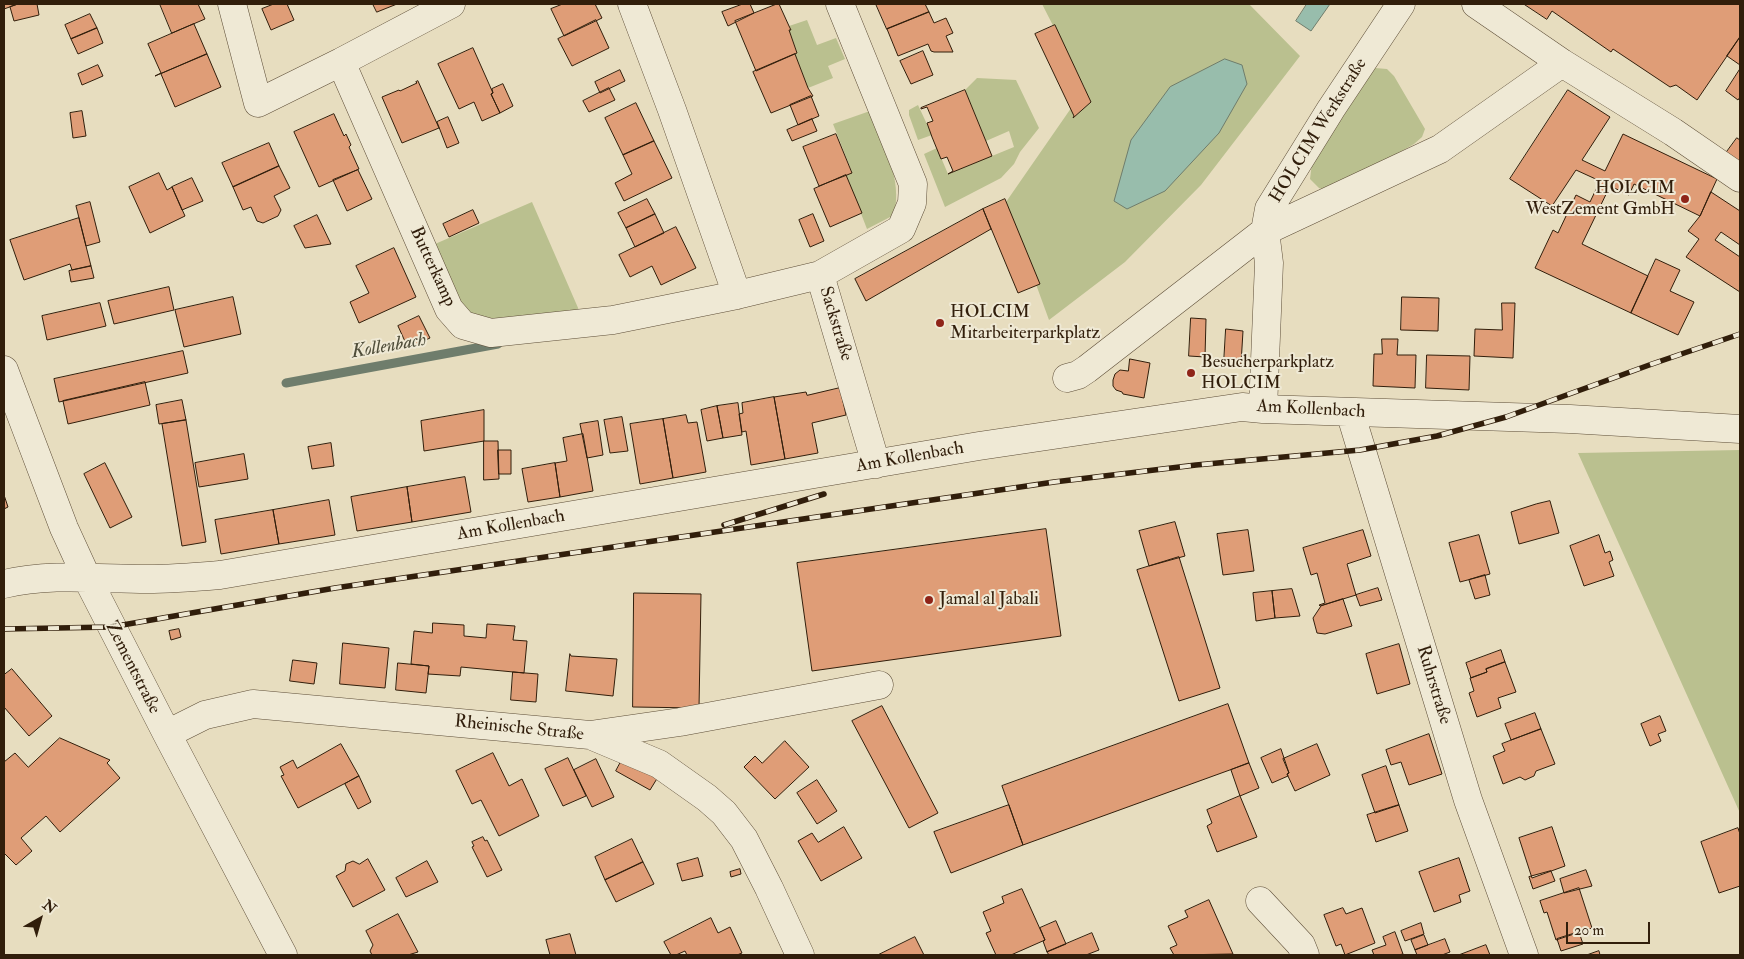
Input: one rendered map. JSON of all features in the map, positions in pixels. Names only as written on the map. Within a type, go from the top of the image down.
[{"type":"street","points":[[232,4],[258,104],[341,62],[442,6]]},
{"type":"street","points":[[632,4],[672,110],[737,295]]},
{"type":"street","name":"Sackstraße","points":[[840,4],[913,184],[912,204],[901,229],[820,276],[876,464]]},
{"type":"street","name":"HOLCIM Werkstraße","points":[[1263,409],[1269,263],[1265,231],[1269,209],[1331,109],[1401,4]]},
{"type":"street","points":[[1476,4],[1562,63],[1673,132],[1740,178]]},
{"type":"street","name":"Butterkamp","points":[[341,62],[449,309],[463,325],[491,333],[613,320],[820,276]]},
{"type":"street","points":[[1067,378],[1078,375],[1087,369],[1265,231],[1440,149],[1562,63]]},
{"type":"street","name":"Zementstraße","points":[[4,370],[64,528],[86,576],[167,734],[274,952]]},
{"type":"street","name":"Am Kollenbach","points":[[4,584],[24,579],[86,576],[147,579],[220,575],[979,446],[1242,407],[1570,419],[1740,430]]},
{"type":"street","name":"Ruhrstraße","points":[[1350,412],[1468,800],[1524,955]]},
{"type":"street","points":[[590,735],[689,720],[879,686]]},
{"type":"street","name":"Rheinische Straße","points":[[167,734],[205,715],[254,704],[590,735],[659,764],[707,798],[724,813],[744,839],[800,955]]},
{"type":"street","points":[[1260,901],[1301,945],[1305,955]]},
{"type":"shaded area","points":[[1042,4],[1249,4],[1300,56],[1201,185],[1125,262],[1049,320],[1006,202],[1085,88]]},
{"type":"shaded area","points":[[1307,4],[1330,4],[1311,31],[1296,21]]},
{"type":"shaded area","points":[[807,20],[817,45],[836,38],[845,59],[828,66],[833,78],[808,88],[795,54],[797,52],[789,30],[791,30],[789,26]]},
{"type":"shaded area","points":[[1225,59],[1242,65],[1247,84],[1219,133],[1165,191],[1127,209],[1114,201],[1131,140],[1170,87]]},
{"type":"shaded area","points":[[1375,68],[1387,69],[1394,76],[1425,129],[1422,137],[1414,144],[1331,192],[1319,188],[1310,179],[1312,163]]},
{"type":"shaded area","points":[[977,78],[1016,80],[1039,128],[1020,152],[1014,164],[1001,178],[945,207],[924,154],[937,148],[948,174],[1014,147],[1009,131],[986,141],[965,90]]},
{"type":"shaded area","points":[[918,105],[932,135],[918,140],[909,110]]},
{"type":"shaded area","points":[[870,111],[886,149],[894,175],[896,201],[894,215],[867,229],[846,175],[852,172],[833,124]]},
{"type":"shaded area","points":[[532,202],[582,317],[495,326],[473,319],[458,302],[435,244]]},
{"type":"shaded area","points":[[1740,450],[1740,813],[1578,453]]},
{"type":"building","points":[[4,4],[18,4],[4,9]]},
{"type":"building","points":[[18,4],[37,4],[39,15],[14,21],[10,7]]},
{"type":"building","points":[[160,4],[198,4],[205,19],[172,33]]},
{"type":"building","points":[[274,4],[287,4],[294,20],[271,30],[262,9]]},
{"type":"building","points":[[373,4],[397,4],[377,12]]},
{"type":"building","points":[[563,4],[595,4],[602,18],[564,36],[551,9]]},
{"type":"building","points":[[743,4],[750,4],[754,13],[728,26],[722,12]]},
{"type":"building","points":[[779,4],[791,30],[789,30],[797,53],[756,71],[735,21]]},
{"type":"building","points":[[876,4],[925,4],[929,12],[887,29]]},
{"type":"building","points":[[1524,4],[1740,4],[1740,37],[1697,100],[1676,85],[1670,87],[1613,49],[1611,52],[1552,11],[1547,19]]},
{"type":"building","points":[[929,12],[934,23],[946,18],[953,33],[946,36],[953,52],[934,52],[931,51],[928,44],[898,56],[887,29]]},
{"type":"building","points":[[90,14],[97,28],[71,39],[65,25]]},
{"type":"building","points":[[596,20],[609,48],[572,66],[558,39]]},
{"type":"building","points":[[194,24],[207,54],[155,76],[161,73],[148,44]]},
{"type":"building","points":[[1055,25],[1091,102],[1073,118],[1074,116],[1035,34]]},
{"type":"building","points":[[97,28],[103,43],[78,54],[71,39]]},
{"type":"building","points":[[1740,37],[1740,65],[1727,56]]},
{"type":"building","points":[[473,48],[500,113],[482,121],[474,102],[459,109],[438,64]]},
{"type":"building","points":[[923,51],[933,75],[911,84],[900,61]]},
{"type":"building","points":[[207,54],[221,87],[175,107],[161,74]]},
{"type":"building","points":[[795,54],[813,96],[771,113],[753,72]]},
{"type":"building","points":[[98,65],[103,76],[82,85],[78,74]]},
{"type":"building","points":[[1740,69],[1740,97],[1738,100],[1726,91]]},
{"type":"building","points":[[620,70],[625,81],[600,93],[595,82]]},
{"type":"building","points":[[418,81],[439,128],[402,143],[382,97],[400,91]]},
{"type":"building","points":[[503,84],[513,106],[500,113],[491,94],[493,93],[492,89]]},
{"type":"building","points":[[609,88],[615,100],[589,112],[583,101]]},
{"type":"building","points":[[965,90],[992,156],[948,174],[953,171],[947,157],[941,159],[927,123],[933,121],[927,107],[921,108]]},
{"type":"building","name":"HOLCIM WestZement GmbH","points":[[1568,90],[1610,117],[1582,160],[1605,171],[1623,134],[1717,179],[1700,216],[1634,184],[1629,195],[1610,186],[1582,244],[1648,276],[1631,313],[1535,268],[1553,230],[1558,233],[1576,195],[1590,202],[1600,181],[1576,170],[1552,206],[1510,179]]},
{"type":"building","points":[[811,96],[819,116],[798,125],[790,105]]},
{"type":"building","points":[[636,103],[654,141],[623,155],[605,118]]},
{"type":"building","points":[[82,111],[86,136],[73,138],[70,113]]},
{"type":"building","points":[[334,114],[344,136],[346,134],[351,145],[349,147],[359,169],[319,187],[294,132]]},
{"type":"building","points":[[448,117],[459,143],[447,148],[437,122]]},
{"type":"building","points":[[812,119],[817,131],[792,141],[787,130]]},
{"type":"building","points":[[836,134],[852,173],[819,186],[803,147]]},
{"type":"building","points":[[1737,138],[1740,140],[1740,162],[1726,153]]},
{"type":"building","points":[[654,141],[672,178],[624,201],[615,183],[632,174],[623,155]]},
{"type":"building","points":[[269,143],[279,166],[233,187],[222,163]]},
{"type":"building","points":[[279,166],[290,188],[274,196],[281,210],[278,216],[263,223],[257,221],[251,207],[243,210],[233,187]]},
{"type":"building","points":[[358,170],[372,199],[347,211],[333,180]]},
{"type":"building","points":[[159,173],[167,190],[172,187],[185,216],[150,233],[129,187]]},
{"type":"building","points":[[846,175],[862,213],[830,227],[814,189]]},
{"type":"building","points":[[192,178],[203,201],[182,210],[172,187]]},
{"type":"building","points":[[1711,192],[1740,211],[1740,245],[1721,232],[1715,240],[1740,257],[1740,292],[1686,257],[1699,239],[1688,231],[1700,216]]},
{"type":"building","points":[[647,199],[655,214],[626,228],[618,213]]},
{"type":"building","points":[[1005,199],[1040,284],[1018,293],[983,209]]},
{"type":"building","points":[[90,202],[100,242],[86,246],[76,206]]},
{"type":"building","points":[[983,209],[991,229],[866,301],[855,279]]},
{"type":"building","points":[[473,210],[479,223],[449,237],[443,224]]},
{"type":"building","points":[[655,214],[664,233],[635,247],[626,228]]},
{"type":"building","points":[[813,214],[824,241],[810,247],[799,220]]},
{"type":"building","points":[[317,215],[331,244],[305,248],[294,226]]},
{"type":"building","points":[[79,218],[91,266],[72,270],[70,264],[24,280],[10,240]]},
{"type":"building","points":[[676,227],[696,268],[661,285],[652,266],[630,277],[619,255]]},
{"type":"building","points":[[394,248],[416,297],[359,323],[350,302],[369,293],[356,266]]},
{"type":"building","points":[[1656,259],[1680,270],[1670,291],[1694,302],[1678,335],[1631,313]]},
{"type":"building","points":[[91,266],[94,278],[71,282],[69,271]]},
{"type":"building","points":[[169,287],[174,310],[114,324],[108,301]]},
{"type":"building","points":[[233,297],[241,334],[184,347],[175,310]]},
{"type":"building","points":[[1402,297],[1439,298],[1438,331],[1401,330]]},
{"type":"building","points":[[100,303],[106,326],[47,340],[42,316]]},
{"type":"building","points":[[1502,303],[1515,303],[1513,358],[1474,356],[1475,329],[1502,330]]},
{"type":"building","points":[[419,316],[430,338],[408,348],[398,326]]},
{"type":"building","points":[[1191,318],[1206,319],[1205,357],[1189,356]]},
{"type":"building","points":[[1226,329],[1243,331],[1241,364],[1224,363]]},
{"type":"building","points":[[1382,339],[1398,339],[1397,355],[1416,355],[1415,388],[1373,386],[1374,354],[1382,354]]},
{"type":"building","points":[[183,351],[188,373],[59,402],[54,379]]},
{"type":"building","points":[[1427,355],[1470,356],[1469,390],[1426,388]]},
{"type":"building","points":[[1130,359],[1150,363],[1144,398],[1123,394],[1113,386],[1115,374],[1120,370],[1128,371]]},
{"type":"building","points":[[145,382],[150,405],[68,424],[63,401]]},
{"type":"building","points":[[840,388],[846,415],[812,423],[818,453],[785,459],[774,397],[806,392],[807,395]]},
{"type":"building","points":[[774,397],[785,459],[751,465],[746,431],[742,432],[739,414],[743,413],[742,403]]},
{"type":"building","points":[[182,400],[186,420],[159,424],[156,405]]},
{"type":"building","points":[[738,403],[742,435],[723,438],[717,406]]},
{"type":"building","points":[[717,406],[723,438],[707,441],[701,410]]},
{"type":"building","points":[[484,410],[484,441],[424,451],[421,421]]},
{"type":"building","points":[[686,415],[688,423],[697,422],[706,472],[673,478],[663,419]]},
{"type":"building","points":[[622,417],[628,451],[610,453],[604,420]]},
{"type":"building","points":[[663,419],[673,478],[640,484],[630,424]]},
{"type":"building","points":[[186,420],[206,542],[182,546],[162,424]]},
{"type":"building","points":[[598,421],[603,455],[587,458],[580,424]]},
{"type":"building","points":[[583,434],[593,491],[560,497],[555,463],[567,461],[563,438]]},
{"type":"building","points":[[484,441],[498,441],[499,479],[484,480]]},
{"type":"building","points":[[331,443],[334,466],[312,469],[308,447]]},
{"type":"building","points":[[498,450],[511,450],[511,474],[499,474]]},
{"type":"building","points":[[244,454],[248,479],[199,487],[195,463]]},
{"type":"building","points":[[105,463],[132,517],[110,528],[84,474]]},
{"type":"building","points":[[555,463],[560,497],[528,502],[522,469]]},
{"type":"building","points":[[465,477],[471,512],[412,522],[407,487]]},
{"type":"building","points":[[407,487],[412,522],[357,531],[351,497]]},
{"type":"building","points":[[4,495],[8,507],[4,509]]},
{"type":"building","points":[[329,500],[335,535],[279,544],[273,510]]},
{"type":"building","points":[[1550,501],[1559,533],[1519,544],[1511,512]]},
{"type":"building","points":[[273,510],[279,544],[221,554],[215,520]]},
{"type":"building","points":[[1175,522],[1185,556],[1149,566],[1139,531]]},
{"type":"building","name":"Jamal al Jabali","points":[[1046,529],[1061,636],[812,671],[797,563]]},
{"type":"building","points":[[1248,530],[1254,571],[1223,575],[1217,534]]},
{"type":"building","points":[[1363,530],[1371,556],[1347,564],[1356,595],[1320,606],[1325,603],[1317,573],[1311,575],[1303,548]]},
{"type":"building","points":[[1479,535],[1490,574],[1460,582],[1449,543]]},
{"type":"building","points":[[1599,535],[1605,553],[1610,551],[1613,560],[1609,562],[1614,576],[1584,586],[1570,546]]},
{"type":"building","points":[[1179,557],[1220,688],[1179,701],[1137,570]]},
{"type":"building","points":[[1485,575],[1490,595],[1475,599],[1469,580]]},
{"type":"building","points":[[1378,588],[1382,600],[1360,606],[1356,595]]},
{"type":"building","points":[[1292,589],[1300,616],[1275,618],[1272,591]]},
{"type":"building","points":[[1272,591],[1275,618],[1256,621],[1253,593]]},
{"type":"building","points":[[634,593],[701,594],[699,708],[633,707]]},
{"type":"building","points":[[1343,599],[1352,626],[1325,634],[1317,633],[1313,618],[1321,606]]},
{"type":"building","points":[[433,623],[464,625],[464,636],[486,638],[487,624],[515,626],[513,640],[527,641],[524,673],[461,667],[460,676],[428,674],[429,666],[411,664],[414,631],[432,633]]},
{"type":"building","points":[[179,629],[181,637],[171,640],[169,631]]},
{"type":"building","points":[[343,643],[389,648],[385,688],[340,684]]},
{"type":"building","points":[[1399,644],[1410,684],[1377,694],[1366,654]]},
{"type":"building","points":[[1501,650],[1505,662],[1486,669],[1487,672],[1471,678],[1466,663]]},
{"type":"building","points":[[570,654],[571,656],[617,659],[613,696],[566,691]]},
{"type":"building","points":[[293,660],[317,663],[314,684],[290,681]]},
{"type":"building","points":[[1505,662],[1516,692],[1498,698],[1501,708],[1477,717],[1469,693],[1474,691],[1470,678],[1487,672],[1486,669]]},
{"type":"building","points":[[398,663],[429,666],[426,693],[396,690]]},
{"type":"building","points":[[12,669],[52,716],[29,736],[4,707],[4,675]]},
{"type":"building","points":[[513,672],[538,674],[536,702],[511,700]]},
{"type":"building","points":[[1228,704],[1249,763],[1023,845],[1002,786]]},
{"type":"building","points":[[882,706],[938,813],[909,828],[852,721]]},
{"type":"building","points":[[1535,713],[1541,729],[1511,740],[1505,724]]},
{"type":"building","points":[[1660,716],[1666,731],[1658,734],[1661,741],[1650,746],[1641,724]]},
{"type":"building","points":[[1541,729],[1555,764],[1536,771],[1534,776],[1525,780],[1520,777],[1503,784],[1493,756],[1505,751],[1502,744]]},
{"type":"building","points":[[1429,734],[1442,774],[1409,785],[1401,762],[1391,765],[1386,750]]},
{"type":"building","points":[[60,738],[110,760],[107,763],[120,778],[60,832],[46,816],[21,838],[32,851],[16,865],[4,853],[4,762],[15,753],[28,767]]},
{"type":"building","points":[[785,741],[809,767],[775,799],[744,767],[755,756],[762,763]]},
{"type":"building","points":[[341,744],[359,776],[298,808],[281,776],[284,775],[280,767],[293,760],[297,768]]},
{"type":"building","points":[[1317,744],[1330,775],[1295,791],[1287,774],[1289,773],[1283,759]]},
{"type":"building","points":[[1281,749],[1289,773],[1287,774],[1288,776],[1272,783],[1261,758]]},
{"type":"building","points":[[493,753],[509,786],[522,779],[539,816],[499,836],[481,800],[472,804],[456,771]]},
{"type":"building","points":[[568,758],[586,796],[563,806],[545,769]]},
{"type":"building","points":[[623,758],[658,777],[650,790],[616,771]]},
{"type":"building","points":[[596,759],[614,797],[592,807],[574,770]]},
{"type":"building","points":[[1249,763],[1259,788],[1240,796],[1231,770]]},
{"type":"building","points":[[1386,766],[1399,805],[1375,813],[1362,775]]},
{"type":"building","points":[[359,776],[371,802],[358,809],[345,784]]},
{"type":"building","points":[[817,780],[837,811],[817,824],[797,793]]},
{"type":"building","points":[[1240,796],[1257,837],[1217,852],[1207,826],[1212,823],[1207,810]]},
{"type":"building","points":[[1009,805],[1023,845],[951,873],[934,832]]},
{"type":"building","points":[[1399,805],[1408,831],[1376,842],[1367,815]]},
{"type":"building","points":[[844,827],[862,858],[821,881],[798,841],[812,833],[818,842]]},
{"type":"building","points":[[1552,827],[1565,866],[1532,878],[1519,838]]},
{"type":"building","points":[[1738,828],[1740,834],[1740,886],[1719,893],[1701,842]]},
{"type":"building","points":[[483,837],[485,841],[487,840],[502,870],[487,877],[472,847],[474,846],[472,842]]},
{"type":"building","points":[[632,839],[643,862],[605,880],[595,857]]},
{"type":"building","points":[[698,858],[703,876],[682,881],[677,864]]},
{"type":"building","points":[[1459,858],[1470,891],[1459,895],[1461,902],[1434,912],[1419,872]]},
{"type":"building","points":[[368,859],[385,890],[353,907],[336,876],[345,871],[346,864],[353,861],[359,864]]},
{"type":"building","points":[[427,861],[438,882],[406,897],[396,878]]},
{"type":"building","points":[[643,862],[654,884],[616,902],[605,880]]},
{"type":"building","points":[[740,869],[741,874],[731,877],[730,872]]},
{"type":"building","points":[[1586,870],[1592,886],[1564,893],[1560,879]]},
{"type":"building","points":[[1551,871],[1555,881],[1533,889],[1529,877]]},
{"type":"building","points":[[1579,888],[1592,928],[1556,940],[1547,912],[1544,913],[1540,901]]},
{"type":"building","points":[[1022,889],[1045,940],[1011,955],[996,955],[986,933],[991,931],[983,912],[1004,903],[1002,897]]},
{"type":"building","points":[[1209,900],[1233,954],[1174,955],[1170,948],[1177,945],[1168,926],[1188,917],[1185,911]]},
{"type":"building","points":[[1343,908],[1346,914],[1362,908],[1375,943],[1345,955],[1341,944],[1336,946],[1324,915]]},
{"type":"building","points":[[398,914],[418,952],[408,955],[372,955],[370,951],[373,945],[366,931]]},
{"type":"building","points":[[711,918],[718,933],[730,927],[742,953],[737,955],[687,955],[685,951],[671,955],[664,942]]},
{"type":"building","points":[[1056,921],[1066,944],[1047,952],[1040,928]]},
{"type":"building","points":[[1421,923],[1424,934],[1405,941],[1401,931]]},
{"type":"building","points":[[1395,932],[1403,954],[1374,955],[1372,950],[1386,945],[1383,937]]},
{"type":"building","points":[[1579,932],[1583,944],[1561,951],[1557,939]]},
{"type":"building","points":[[1092,933],[1099,950],[1086,955],[1049,955],[1047,952]]},
{"type":"building","points":[[570,934],[576,955],[550,955],[546,940]]},
{"type":"building","points":[[1424,935],[1428,945],[1415,950],[1411,940]]},
{"type":"building","points":[[915,937],[924,955],[878,955]]},
{"type":"building","points":[[1445,939],[1450,952],[1442,955],[1417,955],[1415,950]]},
{"type":"building","points":[[1486,945],[1490,955],[1459,955]]},
{"type":"building","points":[[1599,951],[1600,955],[1587,955]]},
{"type":"waterway","name":"Kollenbach","points":[[286,383],[498,344]]},
{"type":"railway","points":[[4,629],[111,627],[335,588],[1054,482],[1196,465],[1360,450],[1437,436],[1506,417],[1740,334]]},
{"type":"railway","points":[[724,525],[824,494]]},
{"type":"place","name":"HOLCIM WestZement GmbH","points":[[1685,199]]},
{"type":"place","name":"HOLCIM Mitarbeiterparkplatz","points":[[940,323]]},
{"type":"place","name":"Besucherparkplatz HOLCIM","points":[[1191,373]]},
{"type":"place","name":"Jamal al Jabali","points":[[929,600]]}]
